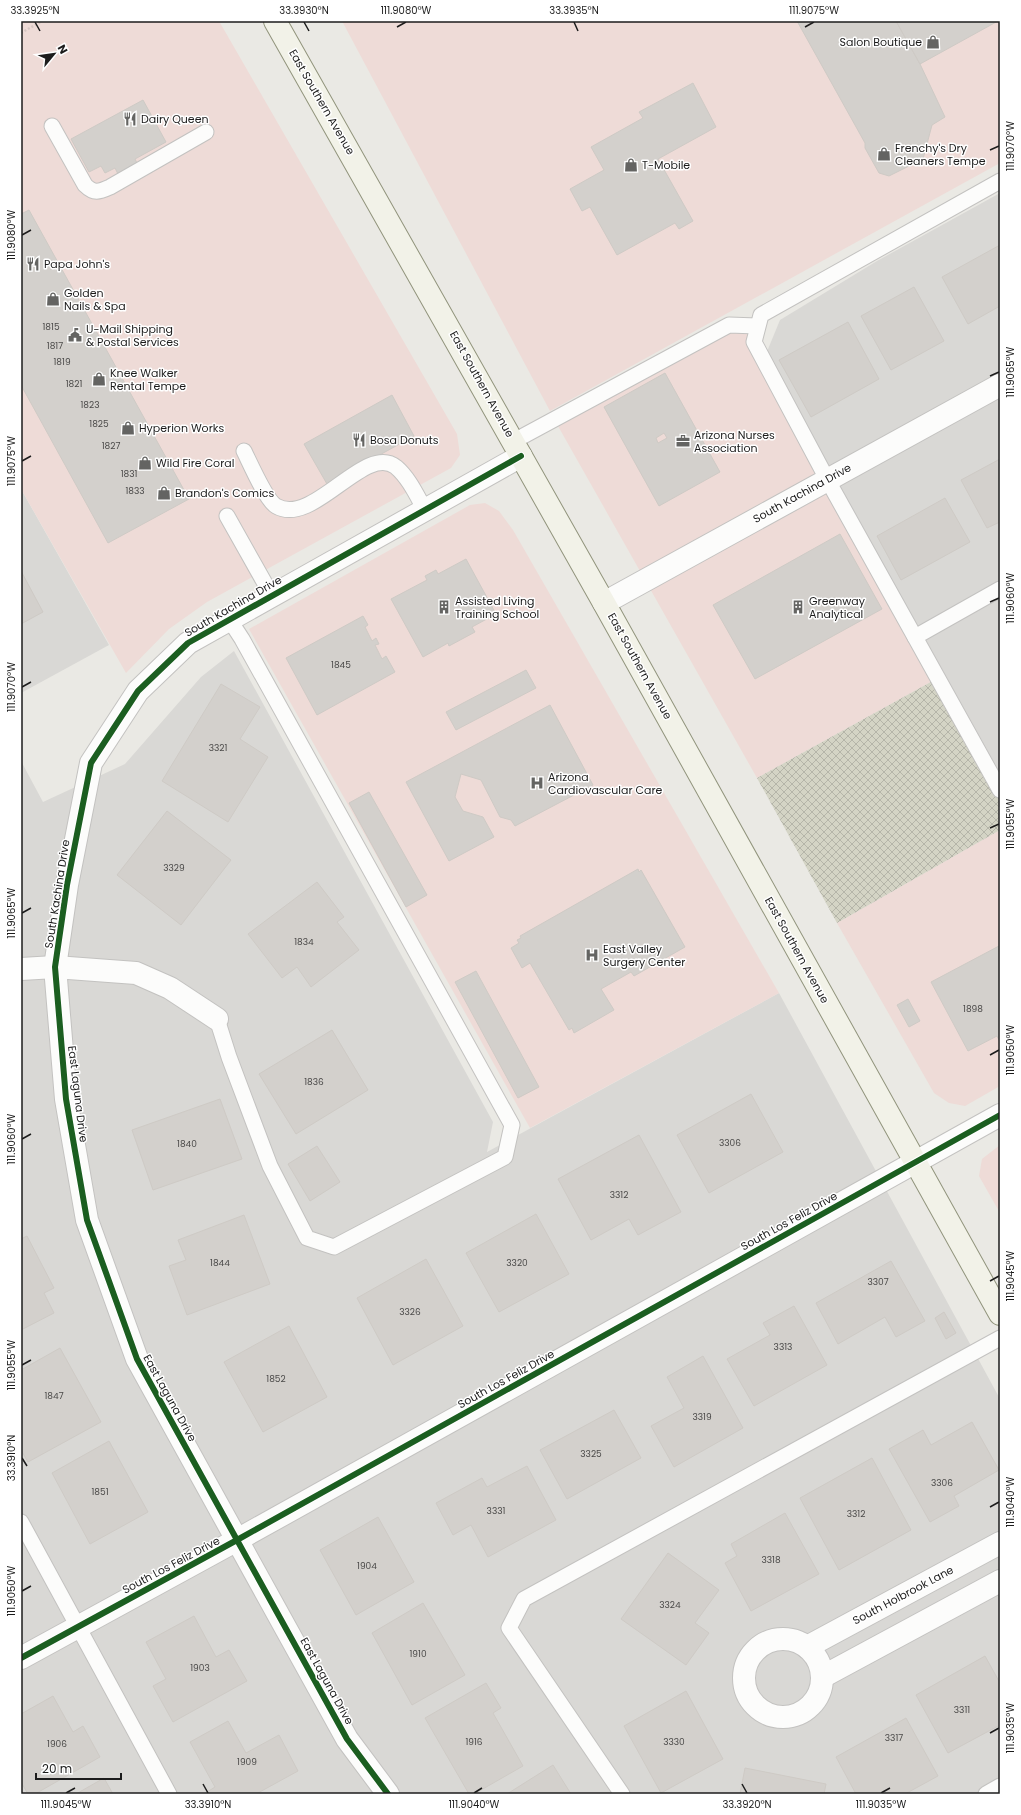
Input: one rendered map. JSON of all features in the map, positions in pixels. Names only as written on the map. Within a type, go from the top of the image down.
[{"type":"main road","name":"East Southern Avenue","points":[[275,21],[604,602],[1000,1314]]},
{"type":"street","name":"South Kachina Drive","points":[[604,602],[1000,385]]},
{"type":"street","name":"South Kachina Drive","points":[[55,967],[67,885],[90,763],[138,691],[188,643],[425,510],[517,449]]},
{"type":"street","points":[[21,969],[55,967],[136,973],[170,988],[217,1019]]},
{"type":"street","name":"East Laguna Drive","points":[[55,967],[66,1099],[86,1220],[137,1359],[347,1739],[388,1794]]},
{"type":"street","name":"South Los Feliz Drive","points":[[21,1658],[237,1540],[1000,1115]]},
{"type":"street","name":"South Holbrook Lane","points":[[806,1647],[1000,1543]]},
{"type":"street","points":[[822,1677],[1000,1581]]},
{"type":"street","points":[[784,1639],[796,1641],[806,1647],[815,1655],[820,1665],[822,1677],[821,1688],[816,1699],[799,1714],[776,1716],[764,1712],[754,1704],[747,1693],[744,1680],[746,1667],[751,1656],[760,1646],[771,1641],[784,1639]]},
{"type":"lane","points":[[52,126],[85,185],[91,191],[98,192],[110,187],[206,132]]},
{"type":"lane","points":[[1000,181],[761,315],[754,342],[827,479],[1000,790]]},
{"type":"lane","points":[[517,449],[728,325],[757,326]]},
{"type":"lane","points":[[244,451],[268,498],[275,506],[285,509],[303,508],[311,504],[341,482],[373,464],[380,462],[395,466],[404,475],[425,510]]},
{"type":"lane","points":[[227,516],[272,596]]},
{"type":"lane","points":[[915,637],[1000,589]]},
{"type":"lane","points":[[217,1019],[229,1057],[270,1166],[307,1238],[334,1247],[505,1157],[512,1124],[242,639],[229,619]]},
{"type":"lane","points":[[622,1794],[509,1628],[524,1600],[1000,1338]]},
{"type":"lane","points":[[21,1522],[79,1626],[169,1794]]},
{"type":"lane","points":[[986,1794],[1000,1786]]},
{"type":"path","points":[[21,33],[42,21]]},
{"type":"shaded area","points":[[21,21],[219,21],[457,434],[460,455],[451,468],[207,602],[169,629],[126,673],[21,489]]},
{"type":"shaded area","points":[[342,21],[1000,21],[1000,163],[550,411]]},
{"type":"shaded area","points":[[1000,193],[1000,773],[766,354],[780,320],[877,261]]},
{"type":"shaded area","points":[[729,325],[757,326],[754,342],[938,678],[757,778],[554,419]]},
{"type":"shaded area","points":[[21,489],[109,645],[21,693]]},
{"type":"shaded area","points":[[485,503],[499,511],[513,530],[779,993],[530,1128],[249,629],[470,505]]},
{"type":"shaded area","points":[[234,651],[493,1122],[487,1152],[779,993],[1000,1399],[1000,1794],[21,1794],[21,761],[43,802],[125,764],[201,677]]},
{"type":"shaded area","points":[[938,678],[1000,790],[1000,830],[837,923],[757,778]]},
{"type":"shaded area","points":[[1000,830],[1000,1086],[965,1106],[949,1103],[934,1093],[837,923]]},
{"type":"shaded area","points":[[1000,1145],[1000,1213],[979,1176],[982,1159]]},
{"type":"building","points":[[797,21],[896,21],[920,64],[945,117],[932,125],[923,159],[889,176],[879,173],[865,148],[865,143]]},
{"type":"building","name":"Salon Boutique","points":[[896,21],[998,21],[920,64]]},
{"type":"building","name":"T-Mobile","points":[[693,83],[716,127],[658,159],[693,221],[679,229],[675,223],[617,255],[590,207],[582,211],[570,189],[604,170],[591,147],[643,118],[639,112]]},
{"type":"building","name":"Dairy Queen","points":[[143,100],[166,142],[135,159],[137,163],[118,174],[115,168],[105,173],[101,166],[89,172],[71,139]]},
{"type":"building","points":[[29,210],[189,499],[108,543],[21,385],[21,214]]},
{"type":"building","points":[[1000,245],[1000,306],[968,324],[942,277]]},
{"type":"building","points":[[914,287],[944,341],[891,370],[861,316]]},
{"type":"building","points":[[848,322],[879,379],[811,417],[779,360]]},
{"type":"building","name":"Arizona Nurses Association","points":[[665,373],[720,472],[659,506],[604,407]],"holes":[[[664,433],[667,438],[658,443],[656,438]]]},
{"type":"building","name":"Bosa Donuts","points":[[392,395],[414,436],[327,484],[304,444]]},
{"type":"building","points":[[1000,459],[1000,522],[987,528],[961,480]]},
{"type":"building","points":[[945,498],[970,542],[901,580],[877,536]]},
{"type":"building","name":"Greenway Analytical","points":[[840,534],[882,609],[755,679],[713,605]]},
{"type":"building","name":"Assisted Living Training School","points":[[466,559],[496,614],[472,627],[475,632],[449,646],[448,643],[423,657],[391,599],[427,580],[425,576],[436,570],[438,574]]},
{"type":"building","points":[[21,571],[43,612],[21,624]]},
{"type":"building","points":[[363,616],[368,625],[365,627],[372,641],[376,638],[379,644],[375,645],[382,659],[386,656],[395,672],[317,715],[286,658]]},
{"type":"building","points":[[526,670],[536,688],[456,730],[446,712]]},
{"type":"building","points":[[221,684],[260,707],[240,739],[268,757],[228,822],[162,781]]},
{"type":"building","name":"Arizona Cardiovascular Care","points":[[550,705],[593,785],[515,826],[511,820],[500,817],[481,780],[461,774],[455,797],[463,811],[483,817],[494,837],[449,861],[406,782]]},
{"type":"building","points":[[369,792],[427,895],[406,907],[349,803]]},
{"type":"building","points":[[167,811],[231,860],[181,925],[117,875]]},
{"type":"building","name":"East Valley Surgery Center","points":[[638,869],[639,872],[641,870],[685,947],[634,976],[631,972],[601,989],[614,1010],[574,1033],[572,1028],[569,1030],[530,963],[522,968],[511,948],[519,943],[517,940],[521,938],[520,936]]},
{"type":"building","points":[[317,882],[344,917],[337,922],[359,950],[311,987],[297,967],[282,978],[248,934]]},
{"type":"building","points":[[999,946],[1000,1042],[997,1036],[968,1051],[931,982]]},
{"type":"building","points":[[476,971],[539,1087],[518,1098],[455,982]]},
{"type":"building","points":[[908,999],[920,1021],[909,1027],[897,1005]]},
{"type":"building","points":[[332,1030],[368,1090],[296,1134],[259,1074]]},
{"type":"building","points":[[751,1094],[783,1152],[709,1193],[677,1135]]},
{"type":"building","points":[[220,1099],[242,1159],[153,1190],[132,1130]]},
{"type":"building","points":[[639,1135],[681,1212],[638,1235],[629,1219],[591,1240],[558,1179]]},
{"type":"building","points":[[317,1146],[340,1182],[310,1201],[288,1164]]},
{"type":"building","points":[[536,1214],[569,1274],[499,1312],[466,1253]]},
{"type":"building","points":[[244,1215],[270,1284],[187,1315],[169,1266],[186,1260],[178,1240]]},
{"type":"building","points":[[27,1236],[54,1288],[44,1293],[54,1313],[21,1330],[21,1239]]},
{"type":"building","points":[[426,1259],[463,1326],[393,1365],[357,1298]]},
{"type":"building","points":[[891,1261],[925,1321],[896,1337],[885,1317],[838,1344],[816,1303]]},
{"type":"building","points":[[794,1306],[827,1365],[754,1406],[727,1359],[770,1335],[763,1323]]},
{"type":"building","points":[[944,1312],[956,1333],[946,1339],[935,1318]]},
{"type":"building","points":[[289,1326],[327,1397],[263,1432],[224,1362]]},
{"type":"building","points":[[60,1348],[101,1422],[28,1462],[21,1450],[21,1370]]},
{"type":"building","points":[[703,1356],[743,1428],[674,1467],[651,1426],[684,1408],[667,1377]]},
{"type":"building","points":[[614,1410],[641,1458],[567,1499],[540,1450]]},
{"type":"building","points":[[972,1422],[999,1470],[954,1496],[959,1506],[930,1522],[889,1449],[923,1430],[931,1445]]},
{"type":"building","points":[[109,1441],[148,1512],[90,1544],[52,1473]]},
{"type":"building","points":[[872,1458],[911,1530],[839,1570],[800,1498]]},
{"type":"building","points":[[527,1466],[556,1520],[488,1557],[471,1525],[453,1535],[436,1503],[482,1478],[487,1487]]},
{"type":"building","points":[[785,1513],[819,1574],[751,1611],[725,1563],[737,1556],[731,1544]]},
{"type":"building","points":[[378,1517],[414,1582],[356,1615],[320,1550]]},
{"type":"building","points":[[668,1553],[719,1590],[695,1623],[709,1633],[686,1665],[621,1619]]},
{"type":"building","points":[[423,1603],[465,1675],[412,1705],[372,1633]]},
{"type":"building","points":[[194,1616],[216,1657],[229,1650],[247,1681],[173,1722],[153,1686],[166,1679],[146,1642]]},
{"type":"building","points":[[985,1656],[1000,1683],[1000,1725],[948,1753],[916,1695]]},
{"type":"building","points":[[486,1683],[501,1708],[493,1713],[523,1766],[474,1794],[469,1794],[425,1718]]},
{"type":"building","points":[[686,1691],[723,1759],[661,1793],[624,1726]]},
{"type":"building","points":[[53,1696],[73,1732],[83,1726],[100,1757],[35,1794],[28,1794],[21,1782],[21,1714]]},
{"type":"building","points":[[906,1718],[938,1776],[905,1794],[856,1794],[836,1757]]},
{"type":"building","points":[[228,1721],[246,1753],[279,1735],[298,1771],[256,1794],[204,1794],[215,1787],[190,1742]]},
{"type":"building","points":[[553,1765],[571,1794],[507,1794]]},
{"type":"building","points":[[745,1768],[826,1784],[824,1794],[740,1794]]},
{"type":"building","points":[[104,1778],[113,1794],[76,1794]]},
{"type":"cycle path","points":[[388,1794],[347,1739],[137,1359],[87,1220],[66,1099],[55,967],[67,885],[91,763],[138,691],[188,643],[521,456]]},
{"type":"cycle path","points":[[21,1658],[237,1540],[1000,1115]]},
{"type":"place","name":"Salon Boutique","points":[[933,42]]},
{"type":"place","name":"Dairy Queen","points":[[130,119]]},
{"type":"place","name":"Frenchy's Dry Cleaners Tempe","points":[[884,154]]},
{"type":"place","name":"T-Mobile","points":[[631,165]]},
{"type":"place","name":"Papa John's","points":[[33,264]]},
{"type":"place","name":"Golden Nails & Spa","points":[[53,299]]},
{"type":"place","name":"U-Mail Shipping & Postal Services","points":[[75,335]]},
{"type":"place","name":"Knee Walker Rental Tempe","points":[[99,379]]},
{"type":"place","name":"Hyperion Works","points":[[128,428]]},
{"type":"place","name":"Bosa Donuts","points":[[359,440]]},
{"type":"place","name":"Arizona Nurses Association","points":[[683,441]]},
{"type":"place","name":"Wild Fire Coral","points":[[145,463]]},
{"type":"place","name":"Brandon's Comics","points":[[164,493]]},
{"type":"place","name":"Assisted Living Training School","points":[[444,607]]},
{"type":"place","name":"Greenway Analytical","points":[[798,607]]},
{"type":"place","name":"Arizona Cardiovascular Care","points":[[537,783]]},
{"type":"place","name":"East Valley Surgery Center","points":[[592,955]]}]
